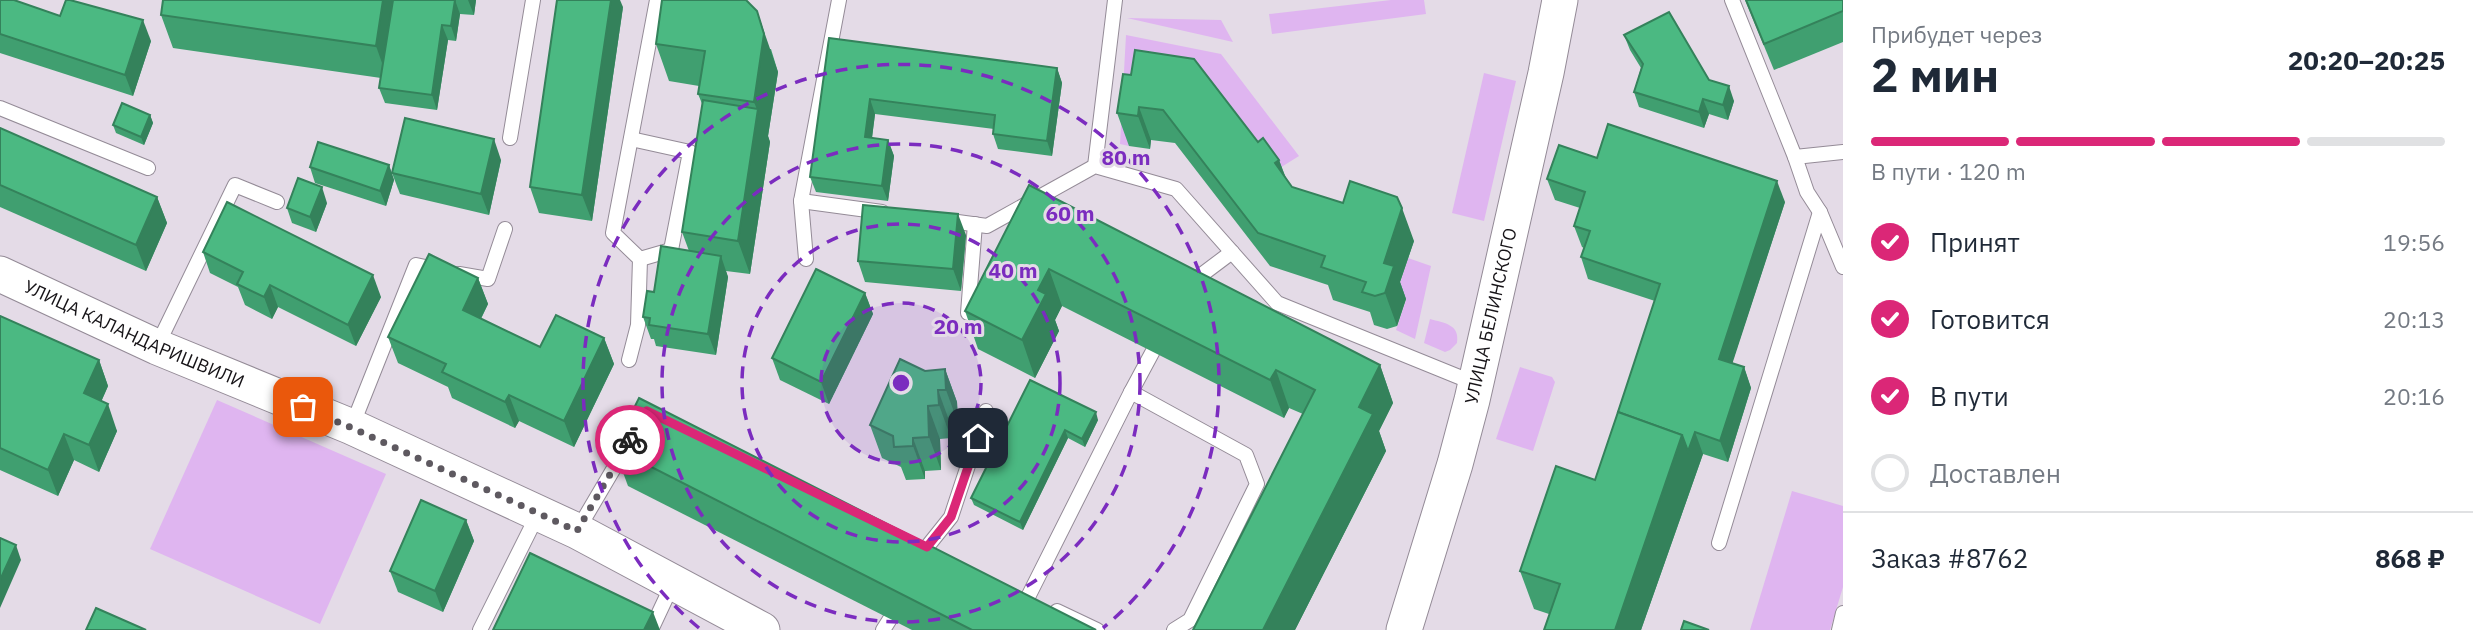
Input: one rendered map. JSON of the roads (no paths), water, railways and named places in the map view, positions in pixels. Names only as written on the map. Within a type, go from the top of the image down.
[{"type":"street","name":"УЛИЦА БЕЛИНСКОГО","points":[[1404,630],[1455,464],[1476,384],[1560,0]]},
{"type":"street","name":"УЛИЦА КАЛАНДАРИШВИЛИ","points":[[0,274],[156,347],[352,428],[577,531],[762,630]]},
{"type":"lane","points":[[510,138],[533,0]]},
{"type":"lane","points":[[629,360],[638,325],[640,259],[613,233],[657,0]]},
{"type":"lane","points":[[806,259],[801,201],[839,0]]},
{"type":"lane","points":[[1095,166],[1115,0]]},
{"type":"lane","points":[[1732,0],[1796,157],[1807,192],[1820,212],[1843,267]]},
{"type":"lane","points":[[0,108],[149,168]]},
{"type":"lane","points":[[631,138],[690,152],[671,250],[640,259]]},
{"type":"lane","points":[[1796,157],[1843,152]]},
{"type":"lane","points":[[935,219],[987,226],[1095,166],[1176,189],[1277,303],[1476,384]]},
{"type":"lane","points":[[156,347],[235,185],[277,202]]},
{"type":"lane","points":[[801,201],[895,214]]},
{"type":"lane","points":[[1719,543],[1820,212]]},
{"type":"lane","points":[[968,313],[975,224]]},
{"type":"lane","points":[[352,428],[416,265],[488,279],[505,229]]},
{"type":"lane","points":[[1183,295],[1188,285],[1232,252]]},
{"type":"lane","points":[[1097,630],[1023,594],[1153,351]]},
{"type":"lane","points":[[1131,392],[1246,455],[1257,484],[1190,620],[1174,630]]},
{"type":"lane","points":[[916,569],[927,547],[951,517],[986,411]]},
{"type":"lane","points":[[577,531],[633,435]]},
{"type":"lane","points":[[480,630],[538,514]]},
{"type":"lane","points":[[651,630],[673,583]]},
{"type":"lane","points":[[1839,630],[1843,613]]}]
